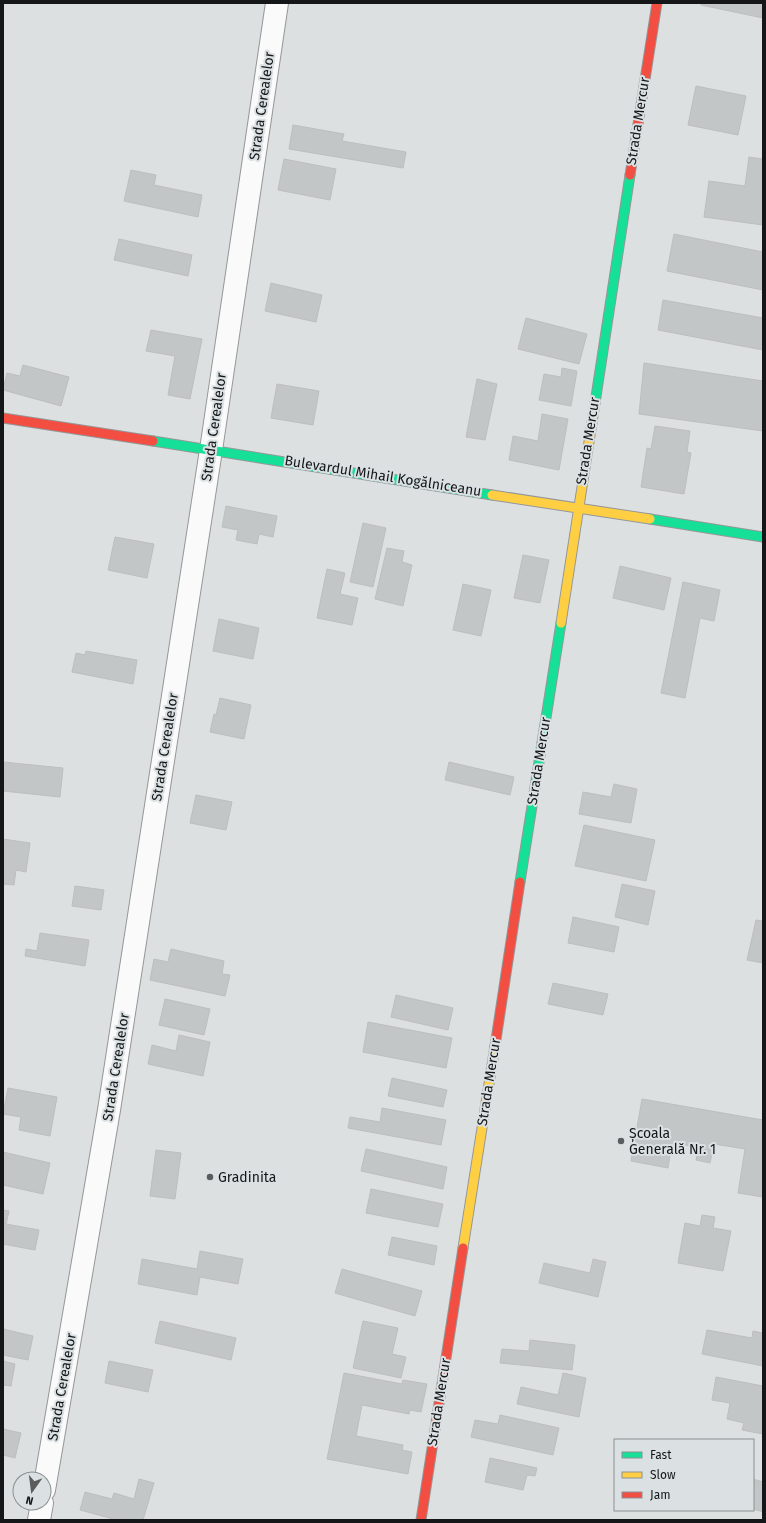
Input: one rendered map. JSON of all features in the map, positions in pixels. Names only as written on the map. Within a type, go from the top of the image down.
[{"type":"street","name":"Strada Cerealelor","points":[[47,1471],[109,1110],[211,450],[277,3]]},
{"type":"street","name":"Strada Mercur","points":[[421,1520],[657,3]]},
{"type":"street","name":"Bulevardul Mihail Kogălniceanu","points":[[3,418],[578,506],[763,537]]},
{"type":"building","points":[[701,3],[763,3],[763,18],[701,5]]},
{"type":"building","points":[[696,86],[746,96],[738,135],[688,125]]},
{"type":"building","points":[[293,125],[344,134],[342,141],[406,152],[403,168],[289,149]]},
{"type":"building","points":[[749,157],[763,159],[763,225],[704,217],[709,181],[745,186]]},
{"type":"building","points":[[284,159],[336,169],[330,200],[278,190]]},
{"type":"building","points":[[131,170],[156,175],[154,185],[202,195],[198,217],[124,201]]},
{"type":"building","points":[[674,234],[763,252],[763,290],[667,271]]},
{"type":"building","points":[[119,239],[192,255],[188,276],[114,260]]},
{"type":"building","points":[[271,283],[322,295],[316,322],[265,311]]},
{"type":"building","points":[[663,300],[763,318],[763,350],[658,330]]},
{"type":"building","points":[[526,318],[587,334],[579,364],[518,349]]},
{"type":"building","points":[[151,330],[202,339],[190,399],[168,395],[175,356],[146,351]]},
{"type":"building","points":[[644,363],[763,381],[763,431],[639,414]]},
{"type":"building","points":[[23,365],[69,377],[61,406],[3,390],[7,373],[20,376]]},
{"type":"building","points":[[562,368],[577,371],[571,406],[539,400],[544,374],[561,377]]},
{"type":"building","points":[[477,379],[497,384],[485,440],[466,437]]},
{"type":"building","points":[[277,384],[319,391],[313,425],[271,418]]},
{"type":"building","points":[[542,414],[568,419],[559,470],[509,460],[513,436],[538,441]]},
{"type":"building","points":[[655,426],[690,431],[687,452],[691,453],[684,494],[641,487],[647,448],[651,449]]},
{"type":"building","points":[[226,506],[277,516],[273,537],[259,534],[257,544],[236,540],[238,530],[222,527]]},
{"type":"building","points":[[363,523],[386,528],[373,587],[350,582]]},
{"type":"building","points":[[115,537],[154,544],[147,578],[108,570]]},
{"type":"building","points":[[387,548],[404,551],[402,562],[412,565],[403,606],[375,599]]},
{"type":"building","points":[[523,555],[549,560],[540,603],[514,598]]},
{"type":"building","points":[[620,566],[671,578],[664,610],[613,598]]},
{"type":"building","points":[[327,569],[345,573],[340,594],[358,598],[352,625],[317,618]]},
{"type":"building","points":[[683,582],[720,590],[714,621],[700,618],[685,698],[661,693]]},
{"type":"building","points":[[463,584],[491,590],[481,636],[453,630]]},
{"type":"building","points":[[219,619],[259,628],[253,659],[213,651]]},
{"type":"building","points":[[86,651],[137,660],[133,684],[72,672],[76,653],[85,655]]},
{"type":"building","points":[[220,698],[251,705],[244,739],[210,732],[214,714],[216,715]]},
{"type":"building","points":[[3,762],[63,768],[60,797],[3,791]]},
{"type":"building","points":[[449,762],[514,777],[510,795],[445,780]]},
{"type":"building","points":[[614,784],[637,789],[631,823],[579,814],[583,792],[611,797]]},
{"type":"building","points":[[196,795],[232,802],[226,830],[190,823]]},
{"type":"building","points":[[584,825],[655,840],[646,881],[575,866]]},
{"type":"building","points":[[3,839],[30,843],[26,872],[16,870],[14,885],[3,884]]},
{"type":"building","points":[[622,884],[655,891],[648,925],[615,917]]},
{"type":"building","points":[[75,886],[104,890],[101,910],[72,906]]},
{"type":"building","points":[[573,917],[619,927],[614,952],[568,943]]},
{"type":"building","points":[[756,920],[763,921],[763,963],[747,960]]},
{"type":"building","points":[[40,933],[89,940],[85,966],[25,956],[26,949],[37,951]]},
{"type":"building","points":[[171,949],[224,961],[222,974],[230,975],[225,996],[150,980],[154,959],[168,962]]},
{"type":"building","points":[[553,983],[608,994],[603,1015],[548,1004]]},
{"type":"building","points":[[396,995],[453,1008],[448,1030],[391,1017]]},
{"type":"building","points":[[165,999],[210,1009],[204,1035],[159,1025]]},
{"type":"building","points":[[368,1022],[452,1038],[446,1068],[363,1052]]},
{"type":"building","points":[[179,1035],[210,1042],[203,1076],[148,1064],[152,1045],[176,1051]]},
{"type":"building","points":[[392,1078],[447,1090],[443,1107],[388,1096]]},
{"type":"building","points":[[8,1088],[57,1097],[50,1136],[19,1130],[21,1117],[3,1114]]},
{"type":"building","points":[[642,1099],[763,1120],[763,1197],[738,1193],[745,1149],[714,1144],[710,1163],[696,1160],[699,1147],[672,1143],[668,1168],[631,1161]]},
{"type":"building","points":[[382,1108],[446,1120],[441,1145],[348,1128],[350,1117],[380,1122]]},
{"type":"building","points":[[366,1149],[447,1167],[443,1189],[361,1171]]},
{"type":"building","points":[[156,1150],[181,1153],[175,1199],[150,1196]]},
{"type":"building","points":[[3,1152],[50,1163],[43,1194],[3,1185]]},
{"type":"building","points":[[371,1189],[443,1204],[438,1227],[366,1213]]},
{"type":"building","points":[[3,1210],[9,1211],[6,1224],[39,1230],[35,1250],[3,1244]]},
{"type":"building","points":[[702,1215],[715,1217],[713,1228],[731,1231],[723,1271],[678,1263],[685,1223],[700,1226]]},
{"type":"building","points":[[392,1237],[437,1246],[434,1265],[388,1255]]},
{"type":"building","points":[[200,1251],[243,1259],[238,1284],[200,1277],[197,1295],[138,1284],[142,1259],[197,1269]]},
{"type":"building","points":[[593,1259],[606,1262],[598,1297],[539,1283],[544,1263],[590,1273]]},
{"type":"building","points":[[342,1269],[422,1291],[415,1316],[335,1293]]},
{"type":"building","points":[[160,1321],[236,1338],[231,1360],[155,1343]]},
{"type":"building","points":[[363,1321],[398,1328],[392,1354],[406,1357],[401,1378],[353,1368]]},
{"type":"building","points":[[3,1329],[33,1336],[28,1360],[3,1355]]},
{"type":"building","points":[[707,1330],[752,1338],[753,1331],[763,1333],[763,1366],[702,1354]]},
{"type":"building","points":[[530,1340],[575,1345],[572,1370],[500,1363],[502,1349],[529,1351]]},
{"type":"building","points":[[3,1361],[15,1364],[11,1386],[3,1385]]},
{"type":"building","points":[[109,1361],[153,1370],[148,1392],[105,1383]]},
{"type":"building","points":[[344,1373],[402,1384],[403,1380],[427,1384],[421,1412],[410,1410],[409,1414],[362,1405],[356,1436],[403,1445],[402,1450],[412,1452],[408,1474],[327,1459]]},
{"type":"building","points":[[563,1373],[586,1378],[579,1417],[517,1404],[521,1387],[558,1395]]},
{"type":"building","points":[[716,1377],[763,1386],[763,1434],[742,1430],[744,1423],[727,1419],[730,1403],[712,1400]]},
{"type":"building","points":[[500,1415],[559,1428],[553,1455],[471,1437],[475,1420],[498,1424]]},
{"type":"building","points":[[3,1429],[21,1433],[15,1458],[3,1455]]},
{"type":"building","points":[[490,1458],[537,1468],[535,1476],[527,1475],[523,1490],[485,1482]]},
{"type":"building","points":[[139,1479],[154,1483],[143,1520],[117,1520],[80,1510],[85,1492],[112,1499],[114,1493],[134,1499]]},
{"type":"building","points":[[754,1479],[763,1482],[763,1512],[754,1509]]},
{"type":"traffic: fast","points":[[595,403],[630,175]]},
{"type":"traffic: fast","points":[[153,441],[492,495]]},
{"type":"traffic: fast","points":[[650,519],[763,537]]},
{"type":"traffic: fast","points":[[520,882],[561,623]]},
{"type":"traffic: slow","points":[[561,623],[595,403]]},
{"type":"traffic: slow","points":[[492,495],[650,519]]},
{"type":"traffic: slow","points":[[463,1248],[495,1046]]},
{"type":"traffic: jam","points":[[630,175],[657,3]]},
{"type":"traffic: jam","points":[[3,418],[153,441]]},
{"type":"traffic: jam","points":[[495,1046],[520,882]]},
{"type":"traffic: jam","points":[[421,1520],[463,1248]]},
{"type":"place","name":"Școala Generală Nr. 1","points":[[621,1141]]},
{"type":"place","name":"Gradinita","points":[[210,1177]]}]
